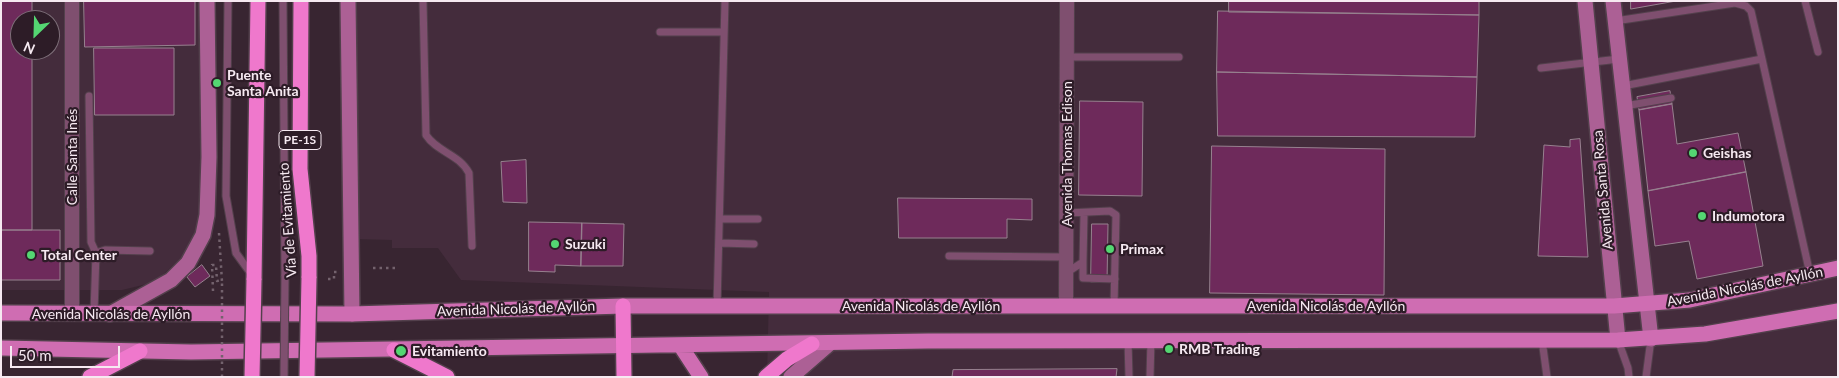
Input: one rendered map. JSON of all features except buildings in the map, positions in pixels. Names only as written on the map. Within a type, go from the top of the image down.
[{"type":"highway","name":"Vía de Evitamiento","points":[[252,377],[258,1]]},
{"type":"highway","name":"Vía de Evitamiento","points":[[301,1],[300,169],[309,278],[307,377]]},
{"type":"highway","points":[[623,306],[624,377]]},
{"type":"highway","points":[[766,377],[797,352],[812,344]]},
{"type":"highway","points":[[394,350],[447,377]]},
{"type":"highway","points":[[90,377],[140,351]]},
{"type":"main road","points":[[110,314],[171,280],[188,263],[203,234],[207,215],[209,157],[206,1]]},
{"type":"main road","points":[[348,1],[352,314]]},
{"type":"main road","name":"Avenida Santa Rosa","points":[[1585,1],[1618,340]]},
{"type":"main road","points":[[1613,1],[1651,339]]},
{"type":"main road","name":"Avenida Nicolás de Ayllón","points":[[1,313],[352,314],[623,306],[1614,306],[1648,305],[1690,300],[1838,268]]},
{"type":"main road","points":[[1,348],[140,351],[394,350],[1128,340],[1618,340],[1705,334],[1838,311]]},
{"type":"main road","points":[[791,377],[830,343]]},
{"type":"main road","points":[[680,345],[701,377]]},
{"type":"street","name":"Calle Santa Inés","points":[[72,1],[72,314]]},
{"type":"street","name":"Avenida Thomas Edison","points":[[1066,306],[1067,1]]},
{"type":"lane","points":[[228,1],[226,196],[236,253],[254,278]]},
{"type":"lane","points":[[284,1],[284,377]]},
{"type":"lane","points":[[423,1],[426,135],[430,141],[464,164],[468,173],[472,246]]},
{"type":"lane","points":[[717,306],[721,219],[725,1]]},
{"type":"lane","points":[[1805,1],[1818,52]]},
{"type":"lane","points":[[1615,21],[1735,3],[1746,6],[1751,11],[1810,274]]},
{"type":"lane","points":[[660,32],[724,32]]},
{"type":"lane","points":[[1067,57],[1180,57]]},
{"type":"lane","points":[[1541,68],[1620,59]]},
{"type":"lane","points":[[1623,86],[1762,59]]},
{"type":"lane","points":[[89,96],[91,242],[96,253],[94,314]]},
{"type":"lane","points":[[1625,106],[1671,98]]},
{"type":"lane","points":[[1066,213],[1084,214],[1110,211],[1116,215],[1114,306]]},
{"type":"lane","points":[[1084,214],[1083,278],[1115,278]]},
{"type":"lane","points":[[721,219],[758,220]]},
{"type":"lane","points":[[720,243],[754,244]]},
{"type":"lane","points":[[96,253],[105,250],[150,251]]},
{"type":"lane","points":[[949,256],[1066,257]]},
{"type":"lane","points":[[1066,273],[1083,262]]},
{"type":"lane","points":[[1646,377],[1651,339]]},
{"type":"lane","points":[[1128,340],[1129,377]]},
{"type":"lane","points":[[1150,377],[1151,340]]},
{"type":"lane","points":[[1542,340],[1547,377]]},
{"type":"lane","name":"Avenida Santa Rosa","points":[[1618,340],[1629,377]]},
{"type":"path","points":[[213,291],[212,265],[216,265],[217,280],[222,282],[222,377]]},
{"type":"path","points":[[372,268],[398,268]]},
{"type":"shaded area","points":[[1,1],[204,1],[200,226],[182,257],[155,282],[122,290],[1,290]]},
{"type":"shaded area","points":[[345,1],[1838,1],[1838,377],[767,377],[769,292],[461,280],[438,248],[392,248],[392,240],[356,239]]},
{"type":"place","name":"Puente Santa Anita","points":[[217,83]]},
{"type":"place","name":"Geishas","points":[[1693,153]]},
{"type":"place","name":"Indumotora","points":[[1702,216]]},
{"type":"place","name":"Suzuki","points":[[555,244]]},
{"type":"place","name":"Primax","points":[[1110,249]]},
{"type":"place","name":"Total Center","points":[[31,255]]},
{"type":"place","name":"RMB Trading","points":[[1169,349]]},
{"type":"place","name":"Evitamiento","points":[[401,351]]}]
